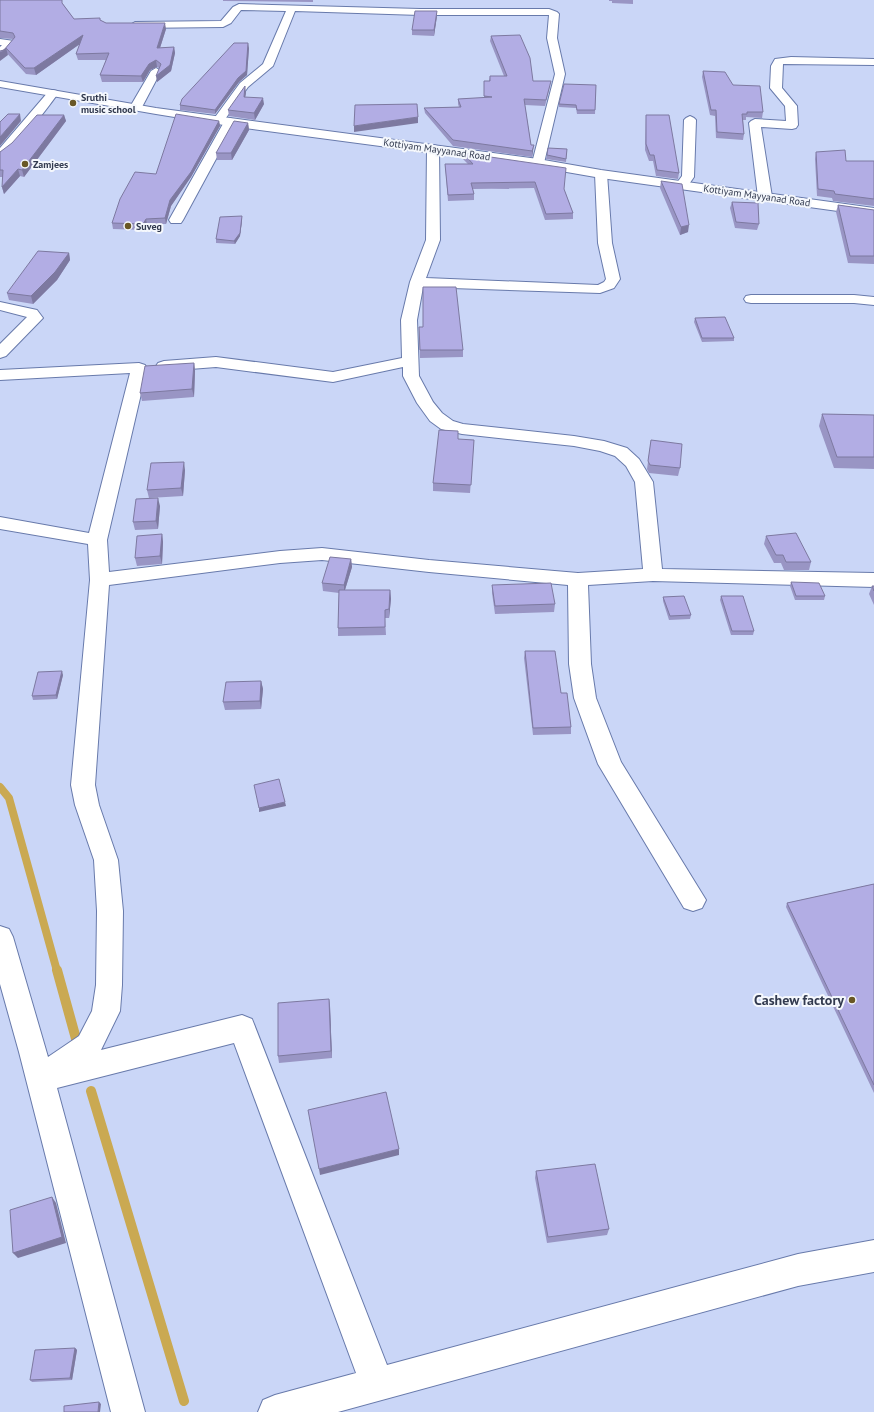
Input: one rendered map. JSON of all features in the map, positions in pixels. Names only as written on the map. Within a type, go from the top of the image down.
[{"type":"street","points":[[408,0],[419,7]]},
{"type":"street","points":[[122,24],[223,24],[228,22],[233,12],[239,7],[419,7],[549,12],[554,14],[552,38],[560,74],[538,162]]},
{"type":"street","points":[[176,220],[244,86],[268,66],[292,8]]},
{"type":"street","points":[[0,42],[10,43],[0,53]]},
{"type":"street","points":[[766,197],[755,123],[792,125],[791,106],[776,88],[776,66],[779,61],[874,62]]},
{"type":"street","points":[[136,107],[156,71]]},
{"type":"street","name":"Kottiyam Mayyanad Road","points":[[0,84],[225,121],[538,162],[601,174],[682,184],[874,212]]},
{"type":"street","points":[[0,155],[53,93]]},
{"type":"street","points":[[682,184],[688,177],[690,120]]},
{"type":"street","points":[[433,149],[433,240],[417,282],[409,320],[411,376],[425,403],[436,417],[447,425],[462,429],[604,446],[621,452],[633,463],[644,482],[653,575]]},
{"type":"street","points":[[417,282],[600,289],[609,285],[613,279],[605,243],[601,174]]},
{"type":"street","points":[[751,299],[854,299],[874,301]]},
{"type":"street","points":[[0,306],[32,313],[35,318],[0,353]]},
{"type":"street","points":[[0,375],[139,368],[216,362],[333,378],[411,361]]},
{"type":"street","points":[[40,1080],[89,1045],[97,1032],[106,1011],[109,984],[110,911],[106,860],[87,805],[83,785],[84,760],[100,580],[97,540],[139,368]]},
{"type":"street","points":[[0,523],[97,540]]},
{"type":"street","points":[[100,580],[280,557],[322,554],[429,566],[578,579],[653,575],[874,580]]},
{"type":"street","points":[[578,579],[580,664],[585,698],[610,764],[693,900]]},
{"type":"street","points":[[0,937],[40,1080],[128,1412]]},
{"type":"street","points":[[40,1080],[242,1028],[377,1384]]},
{"type":"street","points":[[275,1412],[798,1270],[874,1256]]},
{"type":"building","points":[[0,0],[62,0],[62,3],[74,19],[100,18],[100,20],[106,23],[165,23],[157,48],[174,47],[170,65],[156,76],[161,64],[156,60],[149,64],[141,76],[100,75],[109,53],[76,54],[83,35],[34,68],[25,68],[6,48],[5,49],[15,37],[13,33],[0,31]]},
{"type":"building","points":[[415,11],[437,11],[434,30],[412,30]]},
{"type":"building","points":[[520,35],[530,58],[533,81],[551,81],[546,100],[524,99],[531,145],[534,145],[532,151],[453,140],[424,108],[461,107],[458,99],[492,97],[484,96],[484,81],[490,81],[490,76],[507,76],[491,36]]},
{"type":"building","points":[[234,43],[248,43],[246,71],[238,78],[215,110],[180,105],[182,99]]},
{"type":"building","points":[[703,71],[725,72],[733,85],[760,86],[763,112],[747,112],[747,114],[742,114],[744,134],[717,132],[716,110],[711,110]]},
{"type":"building","points":[[564,84],[596,85],[595,110],[577,110],[576,105],[559,104]]},
{"type":"building","points":[[245,86],[244,97],[263,98],[254,113],[228,110]]},
{"type":"building","points":[[417,104],[418,117],[354,126],[355,105]]},
{"type":"building","points":[[8,114],[20,114],[0,137],[0,122]]},
{"type":"building","points":[[176,114],[219,121],[191,172],[170,200],[165,218],[146,219],[143,224],[112,223],[120,199],[135,172],[156,174]]},
{"type":"building","points":[[37,115],[64,115],[22,170],[18,169],[2,187],[3,170],[0,170],[0,152],[12,143]]},
{"type":"building","points":[[646,115],[669,115],[679,173],[657,170],[654,155],[650,155],[646,144]]},
{"type":"building","points":[[234,121],[248,123],[231,153],[216,153]]},
{"type":"building","points":[[548,148],[567,149],[566,159],[547,155]]},
{"type":"building","points":[[845,150],[846,161],[874,161],[874,199],[835,194],[834,191],[818,189],[816,152]]},
{"type":"building","points":[[463,153],[566,168],[564,189],[573,213],[546,214],[535,182],[471,183],[474,194],[448,195],[445,164],[473,164]]},
{"type":"building","points":[[661,181],[682,184],[689,225],[681,227]]},
{"type":"building","points":[[732,202],[758,203],[759,224],[736,222]]},
{"type":"building","points":[[838,205],[874,210],[874,256],[850,256]]},
{"type":"building","points":[[242,216],[240,233],[234,241],[216,239],[220,217]]},
{"type":"building","points":[[38,251],[69,253],[55,272],[31,296],[7,293]]},
{"type":"building","points":[[423,287],[456,287],[463,350],[420,350],[419,327],[423,327]]},
{"type":"building","points":[[725,317],[734,338],[702,338],[695,318]]},
{"type":"building","points":[[194,363],[192,389],[140,393],[145,366]]},
{"type":"building","points":[[822,414],[874,415],[874,457],[837,457]]},
{"type":"building","points":[[439,430],[458,431],[458,439],[474,440],[471,485],[433,483]]},
{"type":"building","points":[[651,440],[682,444],[680,468],[650,465],[648,461]]},
{"type":"building","points":[[184,462],[181,488],[147,490],[151,463]]},
{"type":"building","points":[[158,498],[156,521],[133,522],[136,499]]},
{"type":"building","points":[[796,533],[811,562],[786,562],[783,555],[776,555],[766,536]]},
{"type":"building","points":[[162,534],[160,556],[135,558],[137,536]]},
{"type":"building","points":[[330,557],[351,559],[344,585],[322,583]]},
{"type":"building","points":[[791,582],[819,583],[825,596],[796,596]]},
{"type":"building","points":[[551,583],[555,604],[495,606],[492,585]]},
{"type":"building","points":[[339,590],[390,590],[389,609],[385,610],[385,627],[338,628]]},
{"type":"building","points":[[684,596],[691,615],[670,616],[663,597]]},
{"type":"building","points":[[721,596],[743,596],[754,631],[732,631]]},
{"type":"building","points":[[525,651],[555,651],[561,693],[567,693],[571,727],[533,728]]},
{"type":"building","points":[[62,671],[56,695],[32,696],[38,672]]},
{"type":"building","points":[[261,681],[260,701],[223,702],[226,682]]},
{"type":"building","points":[[279,779],[285,802],[259,808],[254,785]]},
{"type":"building","name":"Cashew factory","points":[[874,884],[874,1085],[787,903]]},
{"type":"building","points":[[329,999],[331,1051],[278,1056],[278,1003]]},
{"type":"building","points":[[386,1092],[399,1149],[319,1169],[308,1110]]},
{"type":"building","points":[[595,1164],[609,1229],[548,1237],[536,1171]]},
{"type":"building","points":[[52,1197],[62,1237],[13,1253],[10,1210]]},
{"type":"building","points":[[75,1348],[70,1378],[30,1380],[35,1350]]},
{"type":"building","points":[[99,1402],[98,1412],[64,1412],[64,1406]]},
{"type":"waterway","points":[[0,787],[9,798],[57,971]]},
{"type":"waterway","points":[[57,970],[78,1046]]},
{"type":"waterway","points":[[91,1091],[184,1401]]},
{"type":"place","name":"Sruthi music school","points":[[73,103]]},
{"type":"place","name":"Zamjees","points":[[25,164]]},
{"type":"place","name":"Suveg","points":[[128,226]]},
{"type":"place","name":"Cashew factory","points":[[852,1000]]}]
